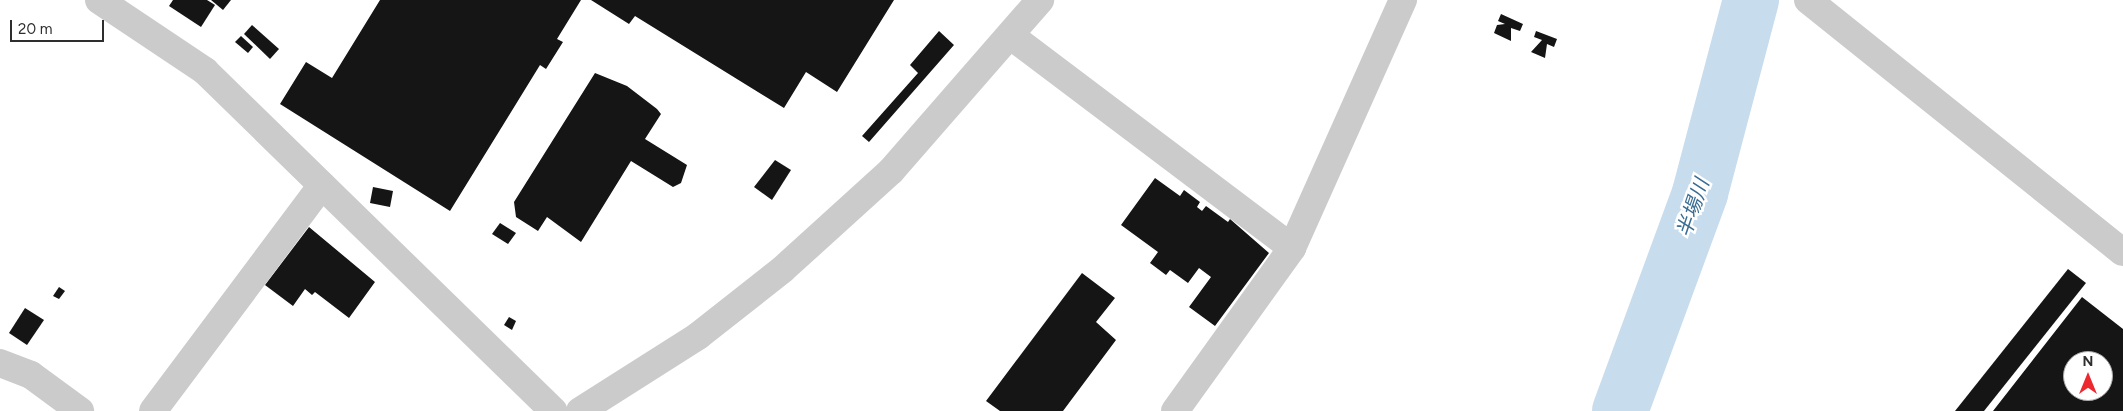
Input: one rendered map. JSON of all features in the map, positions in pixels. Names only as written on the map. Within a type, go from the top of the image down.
[{"type":"street","points":[[99,0],[205,71],[553,411]]},
{"type":"street","points":[[580,411],[698,336],[783,269],[891,171],[1011,36],[1040,0]]},
{"type":"street","points":[[1175,411],[1292,248],[1402,0]]},
{"type":"street","points":[[1813,4],[2123,252]]},
{"type":"street","points":[[1011,36],[1292,248]]},
{"type":"street","points":[[153,411],[322,185]]},
{"type":"street","points":[[0,363],[32,375],[80,411]]},
{"type":"building","points":[[173,0],[207,0],[215,5],[201,27],[169,6]]},
{"type":"building","points":[[211,0],[231,0],[223,10]]},
{"type":"building","points":[[380,0],[581,0],[557,39],[563,42],[546,69],[540,65],[450,211],[280,104],[306,62],[332,78]]},
{"type":"building","points":[[591,0],[894,0],[837,92],[806,72],[784,108],[635,16],[629,24]]},
{"type":"building","points":[[1501,14],[1523,24],[1520,31],[1511,28],[1511,41],[1494,33],[1497,25],[1505,24],[1498,21]]},
{"type":"building","points":[[252,25],[279,49],[270,59],[244,34]]},
{"type":"building","points":[[939,31],[954,45],[869,142],[862,136],[918,73],[910,65]]},
{"type":"building","points":[[1536,31],[1557,39],[1554,47],[1547,44],[1545,58],[1531,52],[1542,40],[1534,37]]},
{"type":"building","points":[[241,36],[253,47],[248,53],[235,42]]},
{"type":"building","points":[[595,73],[627,86],[657,109],[661,114],[645,139],[687,165],[681,183],[673,187],[631,161],[581,242],[547,217],[538,231],[516,217],[514,202]]},
{"type":"building","points":[[775,160],[791,170],[772,200],[754,187]]},
{"type":"building","points":[[1155,178],[1180,196],[1184,190],[1200,202],[1197,207],[1202,211],[1206,206],[1228,222],[1230,219],[1269,253],[1215,326],[1189,307],[1211,277],[1199,268],[1188,283],[1170,270],[1166,275],[1150,263],[1158,252],[1121,225]]},
{"type":"building","points":[[373,187],[393,191],[390,207],[370,203]]},
{"type":"building","points":[[500,223],[516,233],[508,244],[492,234]]},
{"type":"building","points":[[309,227],[375,282],[349,318],[315,292],[312,295],[305,289],[293,306],[265,285]]},
{"type":"building","points":[[2068,269],[2086,283],[1984,411],[1955,411]]},
{"type":"building","points":[[1082,273],[1115,298],[1096,322],[1116,340],[1063,411],[1000,411],[986,401]]},
{"type":"building","points":[[59,287],[65,291],[59,299],[53,296]]},
{"type":"building","points":[[2082,297],[2123,329],[2123,411],[1993,411]]},
{"type":"building","points":[[25,308],[44,320],[27,345],[9,333]]},
{"type":"building","points":[[509,317],[516,321],[512,330],[504,325]]},
{"type":"waterway","name":"半場川","points":[[1620,411],[1700,193],[1751,0]]}]
